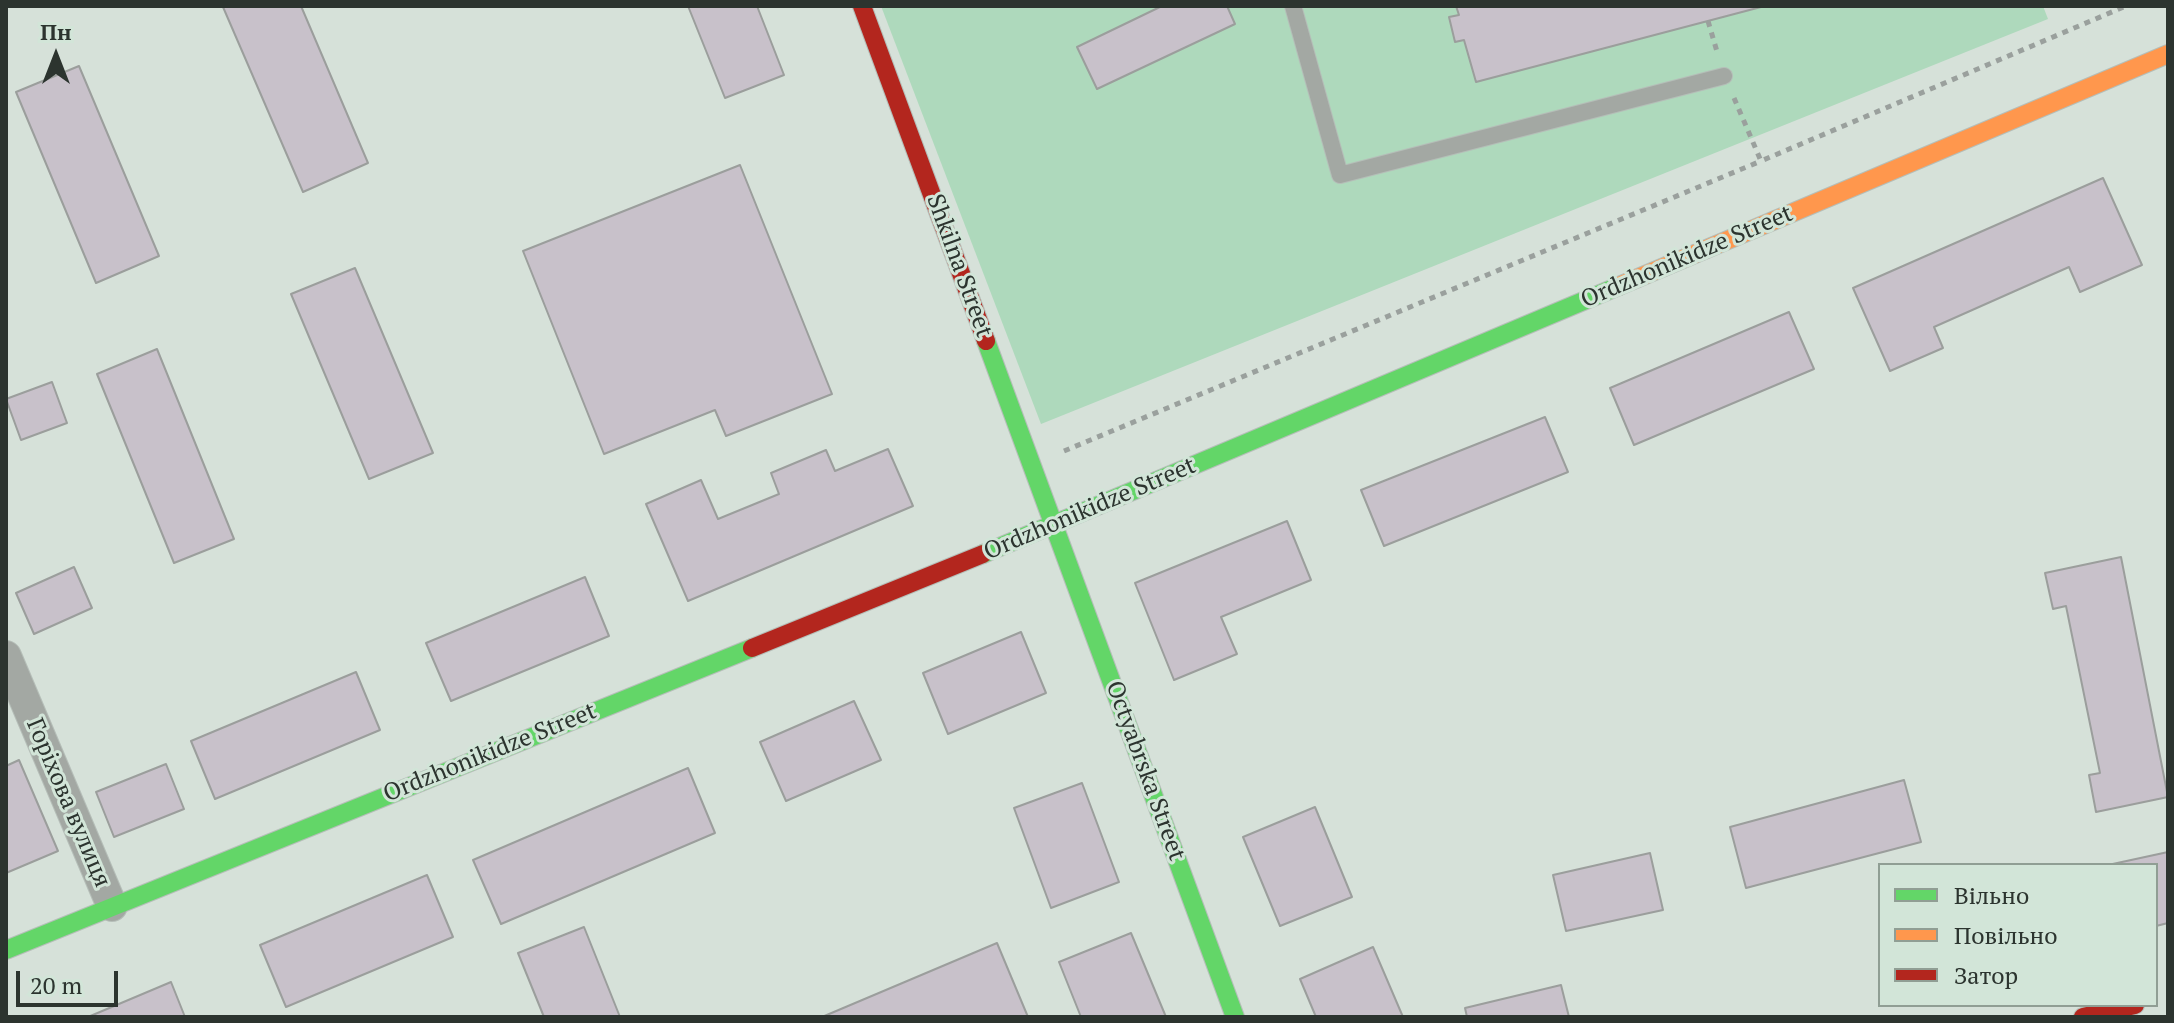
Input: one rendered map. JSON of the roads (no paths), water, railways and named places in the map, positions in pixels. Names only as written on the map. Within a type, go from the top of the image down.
[{"type":"main road","name":"Shkilna Street","points":[[862,6],[1055,525]]},
{"type":"main road","name":"Ordzhonikidze Street","points":[[6,950],[1055,525],[2168,54]]},
{"type":"main road","name":"Octyabrska Street","points":[[1055,525],[1235,1017]]},
{"type":"main road","points":[[2083,1017],[2126,1007]]},
{"type":"street","name":"Горіхова вулиця","points":[[6,656],[112,906]]},
{"type":"lane","points":[[1293,6],[1340,175],[1724,76]]}]
